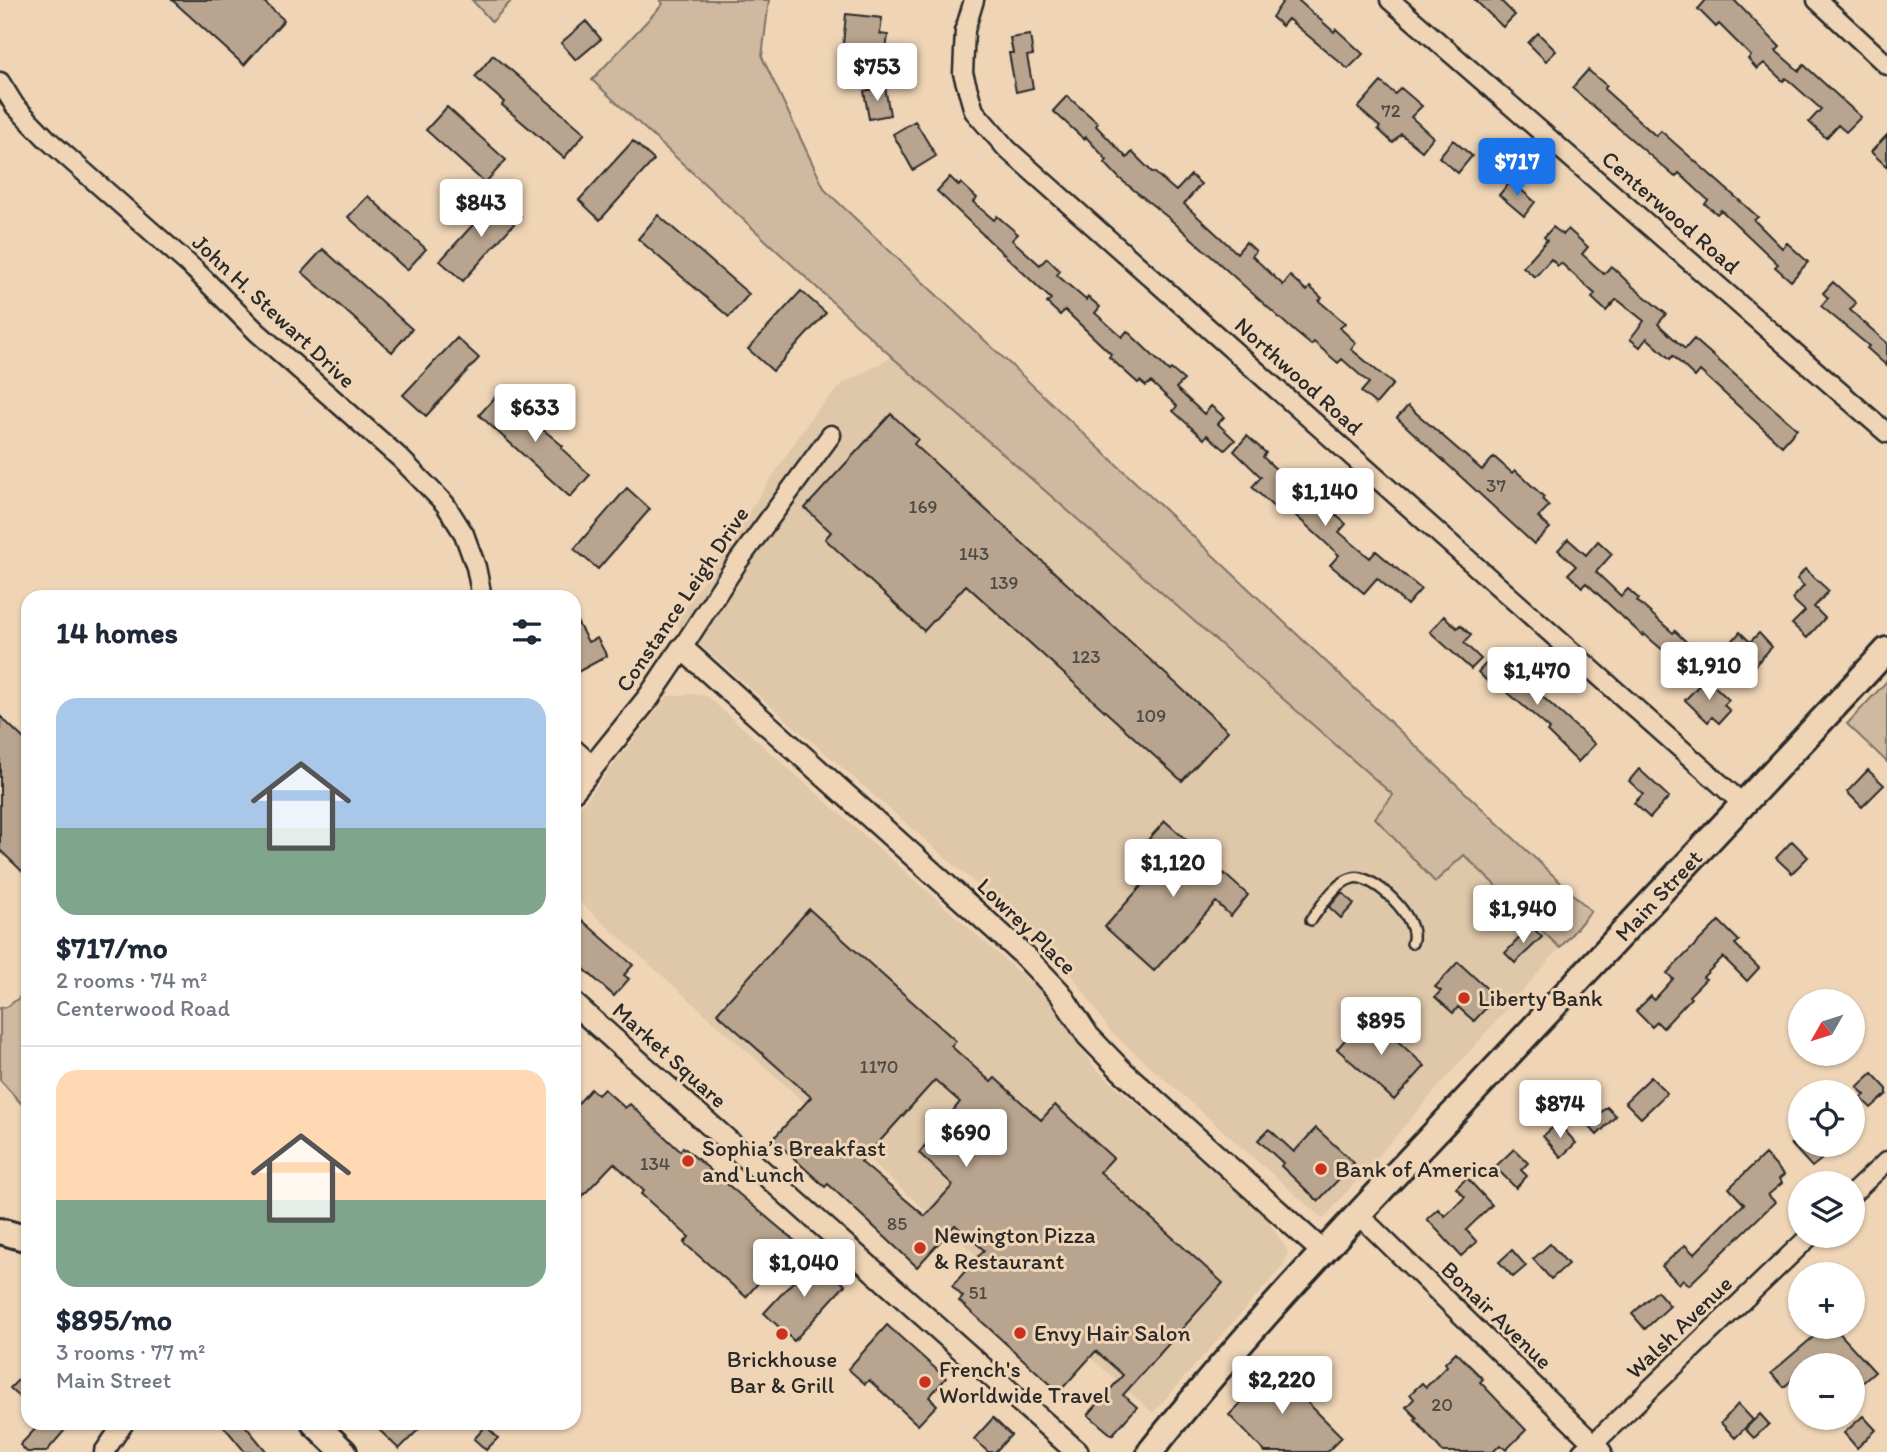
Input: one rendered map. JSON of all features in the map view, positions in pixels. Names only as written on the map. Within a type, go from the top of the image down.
[{"type":"main road","name":"Main Street","points":[[1150,1452],[1206,1381],[1323,1252],[1887,650]]},
{"type":"main road","points":[[0,1231],[21,1237]]},
{"type":"main road","points":[[321,1430],[344,1452]]},
{"type":"street","name":"Northwood Road","points":[[974,0],[965,30],[962,73],[974,111],[1007,149],[1744,805]]},
{"type":"street","name":"Centerwood Road","points":[[1390,0],[1887,433]]},
{"type":"street","points":[[1817,0],[1887,65]]},
{"type":"street","name":"John H. Stewart Drive","points":[[0,82],[15,106],[47,139],[194,270],[257,332],[400,458],[445,504],[464,534],[481,590]]},
{"type":"street","name":"Constance Leigh Drive","points":[[581,781],[649,697],[737,563],[831,435]]},
{"type":"street","name":"Lowrey Place","points":[[682,648],[1024,954],[1060,993],[1088,1036],[1121,1070],[1323,1252]]},
{"type":"street","points":[[581,756],[593,766]]},
{"type":"street","name":"Market Square","points":[[581,1010],[1077,1452]]},
{"type":"street","points":[[1865,1182],[1887,1161]]},
{"type":"street","name":"Bonair Avenue","points":[[1358,1214],[1593,1449]]},
{"type":"street","name":"Walsh Avenue","points":[[1593,1449],[1798,1248]]},
{"type":"street","points":[[103,1452],[119,1430]]},
{"type":"lane","points":[[1311,920],[1338,887],[1347,880],[1360,877],[1372,882],[1406,913],[1414,930],[1412,943]]},
{"type":"shaded area","points":[[472,0],[512,0],[492,22]]},
{"type":"shaded area","points":[[660,0],[769,0],[762,57],[825,190],[1591,911],[1560,948],[1464,855],[1435,882],[1375,818],[1393,795],[892,357],[592,80],[663,4]]},
{"type":"shaded area","points":[[892,357],[1394,795],[1435,882],[1464,855],[1560,948],[1323,1219],[1110,1031],[1068,969],[975,883],[675,623],[815,412],[844,383]]},
{"type":"shaded area","points":[[1887,681],[1887,762],[1847,724]]},
{"type":"shaded area","points":[[668,696],[707,696],[1048,998],[1095,1068],[1266,1217],[1288,1252],[1284,1265],[1153,1413],[581,903],[581,806]]},
{"type":"shaded area","points":[[21,996],[21,1103],[0,1080],[0,1008],[7,1007]]},
{"type":"building","points":[[172,0],[262,0],[284,20],[244,65]]},
{"type":"building","points":[[1284,0],[1298,0],[1363,54],[1348,69],[1288,19],[1282,26],[1272,17]]},
{"type":"building","points":[[1475,0],[1500,0],[1515,15],[1503,27]]},
{"type":"building","points":[[1706,0],[1734,0],[1780,47],[1776,51],[1799,71],[1804,65],[1861,117],[1846,132],[1838,125],[1826,138],[1809,122],[1821,109],[1786,78],[1783,81],[1764,63],[1757,69],[1748,59],[1751,56],[1719,24],[1716,27],[1698,9]]},
{"type":"building","points":[[846,14],[882,18],[880,34],[888,35],[886,50],[843,45]]},
{"type":"building","points":[[586,21],[601,39],[576,60],[561,43]]},
{"type":"building","points":[[1538,33],[1556,51],[1546,61],[1528,43]]},
{"type":"building","points":[[1030,35],[1033,55],[1027,56],[1033,88],[1016,92],[1009,53],[1013,53],[1010,38]]},
{"type":"building","points":[[493,55],[585,133],[564,158],[502,105],[504,102],[475,77]]},
{"type":"building","points":[[872,67],[875,84],[857,87],[854,70]]},
{"type":"building","points":[[1588,70],[1607,86],[1604,89],[1656,136],[1661,131],[1758,217],[1754,220],[1782,248],[1787,243],[1808,262],[1791,281],[1775,267],[1778,264],[1721,210],[1717,214],[1705,204],[1708,200],[1679,173],[1675,177],[1572,88]]},
{"type":"building","points":[[1381,82],[1395,94],[1401,88],[1422,106],[1411,117],[1433,137],[1422,151],[1401,134],[1393,143],[1378,129],[1380,127],[1358,108]]},
{"type":"building","points":[[885,87],[890,115],[869,119],[864,91]]},
{"type":"building","points":[[1067,96],[1098,123],[1096,126],[1127,158],[1132,152],[1176,191],[1191,175],[1201,184],[1184,204],[1237,253],[1246,242],[1256,251],[1252,256],[1283,285],[1290,276],[1307,291],[1310,287],[1322,298],[1319,301],[1345,323],[1340,328],[1356,343],[1351,349],[1393,384],[1376,404],[1361,392],[1369,383],[1342,359],[1338,363],[1314,342],[1311,345],[1170,219],[1119,178],[1086,137],[1084,139],[1053,111]]},
{"type":"building","points":[[447,107],[506,160],[485,183],[426,130]]},
{"type":"building","points":[[915,121],[936,156],[913,170],[893,134]]},
{"type":"building","points":[[1887,135],[1887,167],[1871,152]]},
{"type":"building","points":[[1453,140],[1472,156],[1458,173],[1439,157]]},
{"type":"building","points":[[633,141],[654,160],[600,220],[579,200]]},
{"type":"building","points":[[950,177],[977,198],[973,202],[994,220],[997,216],[1018,234],[1012,240],[1040,265],[1047,258],[1060,271],[1057,275],[1086,300],[1088,297],[1100,307],[1095,313],[1122,337],[1127,331],[1169,371],[1171,369],[1184,380],[1176,388],[1204,414],[1211,406],[1224,417],[1218,424],[1235,440],[1225,450],[1207,435],[1204,439],[1173,411],[1177,406],[1151,382],[1146,386],[1140,381],[1138,383],[1109,357],[1111,354],[1065,310],[1060,315],[1047,303],[1051,299],[937,191]]},
{"type":"building","points":[[1511,181],[1535,202],[1524,216],[1499,195]]},
{"type":"building","points":[[368,196],[426,249],[407,270],[348,217]]},
{"type":"building","points":[[499,196],[521,216],[463,281],[440,261]]},
{"type":"building","points":[[658,215],[749,294],[729,317],[638,239]]},
{"type":"building","points":[[1553,227],[1563,235],[1568,229],[1588,247],[1582,254],[1604,274],[1611,266],[1666,314],[1658,324],[1685,349],[1694,339],[1797,429],[1782,446],[1700,371],[1695,377],[1673,356],[1670,359],[1647,338],[1640,347],[1630,339],[1644,321],[1619,301],[1616,300],[1606,311],[1592,298],[1595,294],[1561,263],[1558,266],[1551,259],[1535,277],[1523,267],[1547,240],[1544,237]]},
{"type":"building","points":[[323,249],[412,329],[392,352],[302,272]]},
{"type":"building","points":[[1833,282],[1856,303],[1850,310],[1887,343],[1887,366],[1867,348],[1869,346],[1821,306],[1828,298],[1823,293]]},
{"type":"building","points":[[801,291],[826,313],[773,371],[748,349]]},
{"type":"building","points":[[457,338],[479,358],[426,416],[403,395]]},
{"type":"building","points":[[499,393],[563,446],[561,448],[590,475],[570,497],[479,415]]},
{"type":"building","points":[[1408,406],[1482,470],[1494,457],[1512,473],[1515,470],[1544,497],[1542,499],[1549,506],[1538,517],[1550,528],[1534,544],[1397,418]]},
{"type":"building","points":[[891,414],[918,439],[914,444],[1228,731],[1182,781],[966,585],[924,631],[825,539],[831,532],[805,508]]},
{"type":"building","points":[[1247,436],[1266,453],[1263,457],[1291,483],[1295,479],[1306,490],[1301,495],[1323,514],[1328,508],[1346,524],[1339,532],[1370,558],[1376,551],[1421,589],[1407,605],[1377,578],[1364,593],[1330,565],[1339,555],[1283,504],[1277,510],[1252,487],[1261,477],[1234,451]]},
{"type":"building","points":[[627,488],[650,509],[598,569],[574,549]]},
{"type":"building","points":[[1568,539],[1586,555],[1598,541],[1612,554],[1596,572],[1621,596],[1628,589],[1639,599],[1637,601],[1673,633],[1675,631],[1706,661],[1688,679],[1675,666],[1678,663],[1644,634],[1643,636],[1586,583],[1582,587],[1568,574],[1576,566],[1558,550]]},
{"type":"building","points":[[1805,569],[1829,591],[1814,607],[1825,618],[1807,638],[1792,624],[1805,611],[1792,599],[1804,586],[1797,579]]},
{"type":"building","points":[[1444,616],[1457,628],[1460,625],[1471,635],[1464,643],[1481,659],[1471,669],[1430,632]]},
{"type":"building","points":[[581,629],[588,642],[597,638],[607,656],[581,670]]},
{"type":"building","points":[[1740,632],[1750,642],[1759,633],[1772,647],[1743,678],[1728,663],[1737,653],[1729,645]]},
{"type":"building","points":[[1495,654],[1595,744],[1578,762],[1547,732],[1550,729],[1499,685],[1495,689],[1478,672]]},
{"type":"building","points":[[1706,678],[1729,700],[1724,705],[1730,711],[1719,723],[1712,717],[1708,722],[1685,700]]},
{"type":"building","points":[[0,716],[21,736],[21,870],[0,850]]},
{"type":"building","points":[[1639,769],[1669,797],[1650,818],[1634,803],[1643,794],[1629,781]]},
{"type":"building","points":[[1868,770],[1884,785],[1862,807],[1847,792]]},
{"type":"building","points":[[1165,821],[1248,895],[1231,916],[1216,902],[1154,971],[1105,927],[1166,858],[1147,841]]},
{"type":"building","points":[[1792,841],[1808,857],[1792,873],[1776,858]]},
{"type":"building","points":[[1342,892],[1354,904],[1341,918],[1329,907]]},
{"type":"building","points":[[809,909],[956,1041],[951,1046],[991,1082],[995,1078],[1041,1120],[1055,1105],[1113,1158],[1100,1172],[1223,1283],[1123,1395],[1137,1407],[1112,1435],[1088,1415],[1123,1375],[1096,1351],[1059,1392],[959,1301],[963,1297],[952,1286],[984,1250],[955,1225],[917,1267],[828,1184],[825,1187],[773,1139],[811,1097],[717,1013]],"holes":[[[935,1080],[960,1102],[919,1153],[953,1185],[925,1216],[861,1162]]]},
{"type":"building","points":[[581,919],[633,965],[624,975],[629,979],[614,996],[581,966]]},
{"type":"building","points":[[1719,921],[1739,941],[1735,944],[1759,968],[1747,981],[1723,957],[1703,977],[1706,979],[1663,1028],[1657,1022],[1652,1027],[1636,1011],[1651,996],[1654,1000],[1673,979],[1667,973]]},
{"type":"building","points":[[1531,926],[1542,937],[1515,963],[1505,953]]},
{"type":"building","points":[[1458,962],[1496,997],[1474,1021],[1458,1007],[1453,1013],[1435,997],[1441,991],[1435,987]]},
{"type":"building","points":[[1368,1014],[1425,1066],[1394,1100],[1337,1049]]},
{"type":"building","points":[[1872,1073],[1887,1089],[1887,1094],[1871,1108],[1865,1102],[1864,1080]]},
{"type":"building","points":[[1651,1077],[1667,1093],[1641,1118],[1625,1102]]},
{"type":"building","points":[[591,1089],[598,1095],[604,1089],[625,1108],[630,1104],[680,1151],[683,1147],[795,1241],[746,1297],[684,1243],[689,1237],[641,1194],[644,1191],[614,1163],[581,1198],[581,1100]]},
{"type":"building","points":[[1607,1107],[1616,1116],[1597,1135],[1588,1125]]},
{"type":"building","points":[[1558,1123],[1576,1143],[1561,1157],[1543,1136]]},
{"type":"building","points":[[1316,1128],[1354,1163],[1318,1201],[1258,1140],[1269,1129],[1294,1152]]},
{"type":"building","points":[[1514,1149],[1528,1163],[1521,1170],[1527,1176],[1516,1188],[1495,1167]]},
{"type":"building","points":[[1765,1154],[1784,1175],[1779,1179],[1782,1183],[1768,1195],[1775,1202],[1689,1285],[1683,1279],[1679,1284],[1662,1266],[1685,1245],[1694,1254],[1744,1204],[1729,1188]]},
{"type":"building","points":[[1803,1157],[1822,1159],[1812,1167]]},
{"type":"building","points":[[1467,1178],[1492,1205],[1466,1230],[1477,1242],[1461,1256],[1427,1219],[1438,1209],[1445,1216],[1465,1197],[1456,1188]]},
{"type":"building","points":[[1550,1244],[1568,1264],[1551,1279],[1533,1259]]},
{"type":"building","points":[[1512,1250],[1526,1266],[1513,1277],[1499,1262]]},
{"type":"building","points":[[815,1258],[845,1285],[794,1341],[764,1313]]},
{"type":"building","points":[[1657,1291],[1670,1306],[1645,1329],[1632,1314]]},
{"type":"building","points":[[887,1325],[946,1378],[929,1397],[937,1405],[918,1425],[869,1380],[865,1384],[848,1369]]},
{"type":"building","points":[[1811,1339],[1845,1339],[1858,1353],[1794,1353]]},
{"type":"building","points":[[1456,1352],[1483,1379],[1480,1382],[1526,1430],[1506,1450],[1500,1445],[1493,1452],[1443,1452],[1406,1407],[1414,1399],[1410,1394],[1422,1383],[1426,1387],[1447,1366],[1445,1363]]},
{"type":"building","points":[[1788,1358],[1788,1383],[1784,1387],[1771,1373]]},
{"type":"building","points":[[1274,1360],[1298,1385],[1294,1389],[1342,1437],[1327,1452],[1265,1452],[1229,1415],[1251,1393],[1246,1388]]},
{"type":"building","points":[[1865,1361],[1875,1372],[1865,1381]]},
{"type":"building","points":[[21,1377],[21,1398],[10,1388]]},
{"type":"building","points":[[1738,1404],[1753,1420],[1735,1438],[1721,1423]]},
{"type":"building","points":[[1760,1414],[1769,1424],[1754,1438],[1745,1429]]},
{"type":"building","points":[[993,1418],[1011,1435],[995,1452],[988,1452],[974,1439]]},
{"type":"building","points":[[1865,1418],[1876,1430],[1857,1448],[1844,1433],[1847,1430],[1865,1430]]},
{"type":"building","points":[[34,1430],[65,1430],[46,1452],[27,1452],[20,1445]]},
{"type":"building","points":[[227,1430],[249,1430],[267,1452],[245,1452]]},
{"type":"building","points":[[379,1430],[418,1430],[399,1449]]},
{"type":"building","points":[[482,1430],[490,1430],[498,1438],[486,1450],[474,1439]]},
{"type":"place","name":"Liberty Bank","points":[[1464,998]]},
{"type":"place","name":"Sophia’s Breakfast and Lunch","points":[[688,1161]]},
{"type":"place","name":"Bank of America","points":[[1321,1169]]},
{"type":"place","name":"Newington Pizza & Restaurant","points":[[920,1248]]},
{"type":"place","name":"Envy Hair Salon","points":[[1020,1333]]},
{"type":"place","name":"Brickhouse Bar & Grill","points":[[782,1334]]},
{"type":"place","name":"French's Worldwide Travel","points":[[925,1382]]}]
